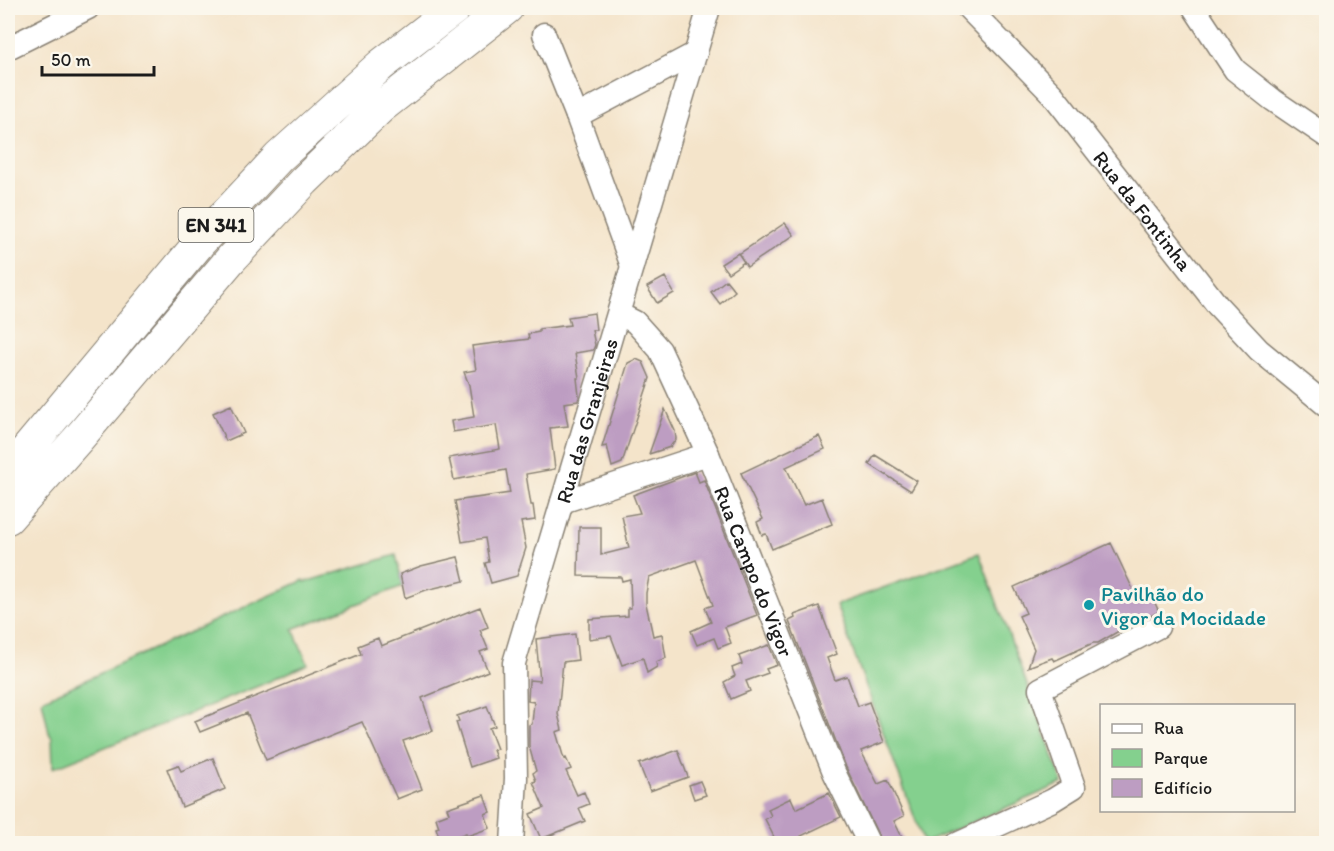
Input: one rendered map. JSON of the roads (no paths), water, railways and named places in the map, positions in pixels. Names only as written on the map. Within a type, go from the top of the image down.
[{"type":"highway","name":"EN 341","points":[[8,472],[201,241],[279,157],[381,65],[455,8]]},
{"type":"highway","name":"EN 341","points":[[8,518],[231,259],[304,181],[380,108],[507,8]]},
{"type":"street","points":[[8,48],[88,8]]},
{"type":"street","name":"Rua das Granjeiras","points":[[513,843],[516,778],[514,663],[709,8]]},
{"type":"street","name":"Rua da Fontinha","points":[[968,8],[1053,95],[1218,306],[1259,350],[1326,405]]},
{"type":"street","points":[[1194,8],[1235,70],[1273,100],[1326,136]]},
{"type":"street","points":[[544,34],[632,266]]},
{"type":"street","points":[[577,116],[696,53]]},
{"type":"street","name":"Rua Campo do Vigor","points":[[619,314],[635,322],[660,350],[708,454],[834,772],[869,843]]},
{"type":"street","points":[[562,502],[708,454]]},
{"type":"street","points":[[957,843],[1053,800],[1074,788],[1040,689],[1158,627]]},
{"type":"place","name":"Pavilhão do Vigor da Mocidade","points":[[1089,605]]}]
